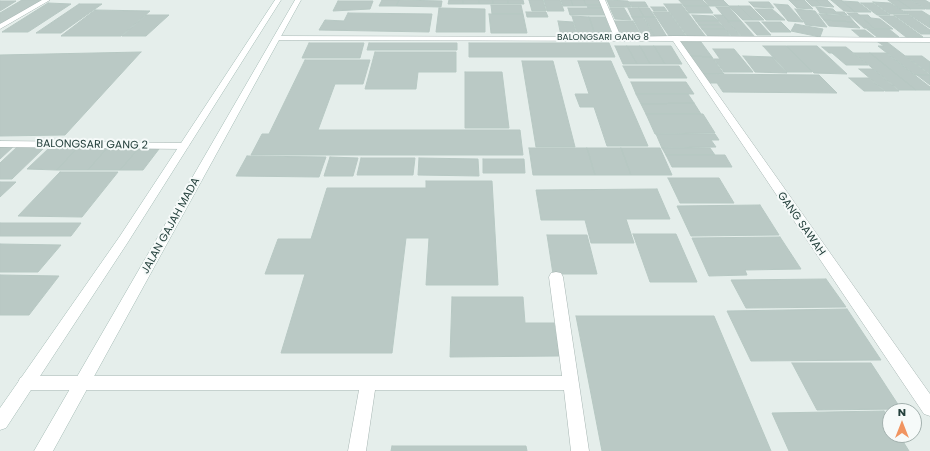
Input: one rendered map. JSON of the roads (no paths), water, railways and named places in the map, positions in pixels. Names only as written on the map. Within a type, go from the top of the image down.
[{"type":"street","points":[[0,27],[47,0]]},
{"type":"street","name":"JALAN GAJAH MADA","points":[[43,451],[82,384],[258,51],[278,0]]},
{"type":"street","name":"JALAN GAJAH MADA","points":[[0,422],[124,239],[184,146],[258,51],[277,38],[298,0]]},
{"type":"street","points":[[602,0],[618,38]]},
{"type":"street","name":"BALONGSARI GANG 8","points":[[277,38],[674,38],[930,40]]},
{"type":"street","name":"GANG SAWAH","points":[[674,38],[930,408]]},
{"type":"street","name":"BALONGSARI GANG 2","points":[[0,144],[184,146]]},
{"type":"street","points":[[556,277],[580,451]]},
{"type":"street","points":[[26,383],[570,383]]},
{"type":"street","points":[[357,451],[368,383]]}]
